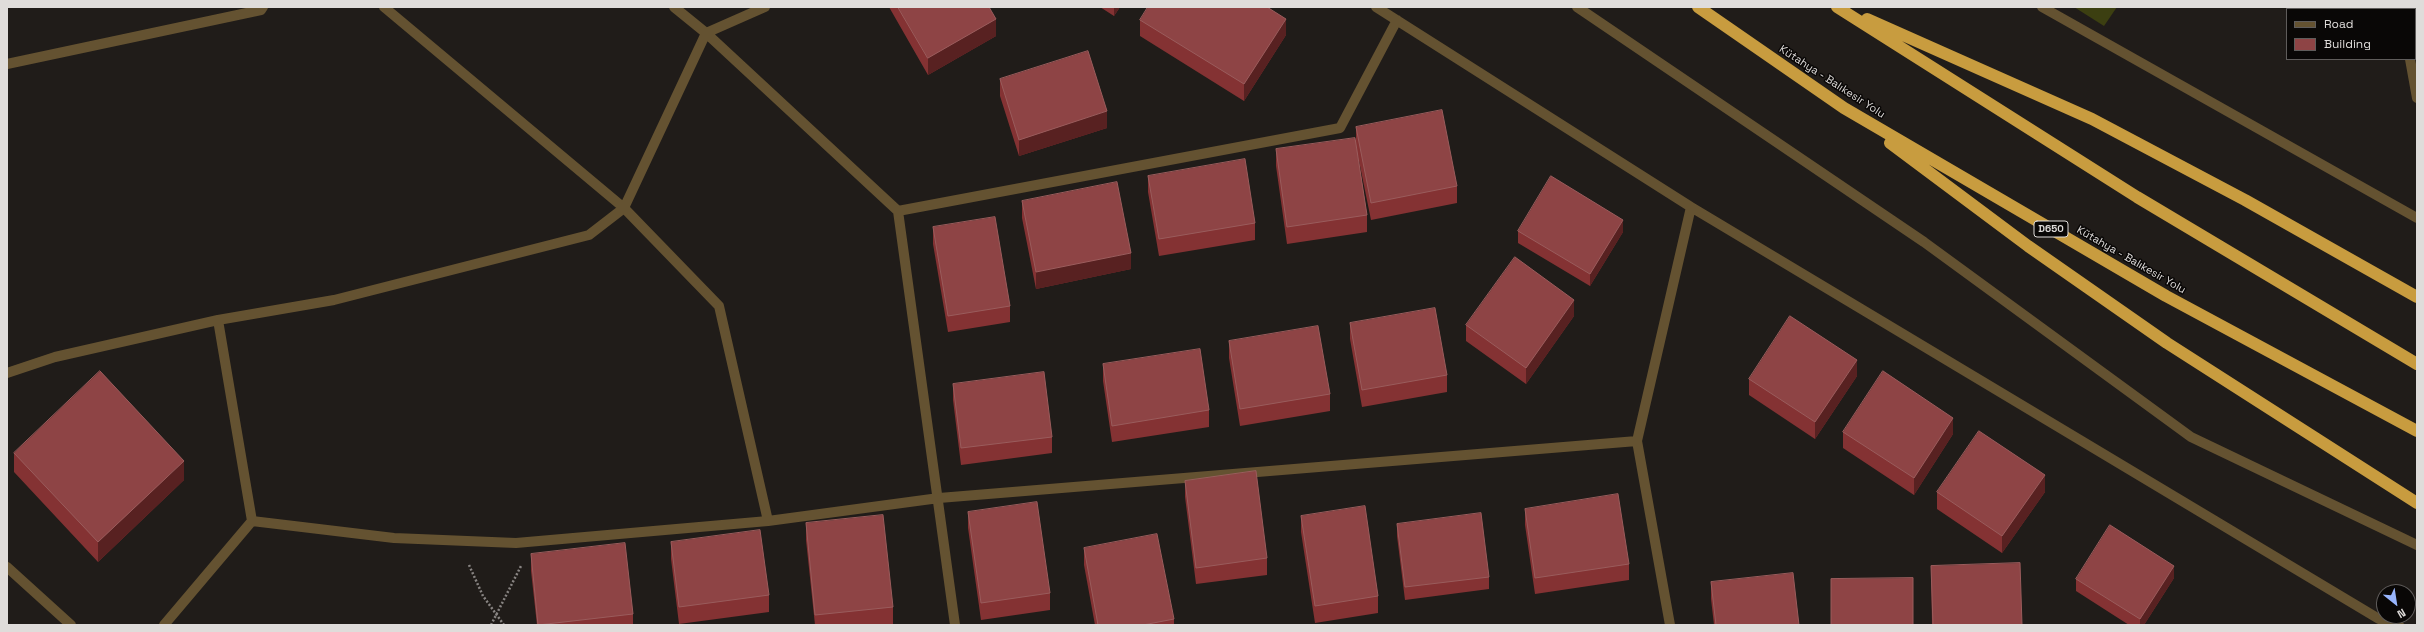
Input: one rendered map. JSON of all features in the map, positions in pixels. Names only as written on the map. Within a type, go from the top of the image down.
[{"type":"highway","name":"Kütahya - Balıkesir Yolu","points":[[1698,7],[1844,108],[2166,296],[2417,431]]},
{"type":"highway","points":[[1838,7],[2092,119],[2246,200],[2417,297]]},
{"type":"highway","points":[[1838,7],[2137,197],[2417,364]]},
{"type":"highway","points":[[1844,108],[2028,246],[2168,344],[2417,503]]},
{"type":"street","points":[[7,64],[261,10],[263,7]]},
{"type":"street","points":[[384,7],[624,208],[719,306],[768,521]]},
{"type":"street","points":[[674,7],[706,33],[898,212],[939,498],[955,625]]},
{"type":"street","points":[[7,373],[54,357],[218,320],[334,300],[589,235],[624,208],[706,33],[765,7]]},
{"type":"street","points":[[1376,7],[1691,207],[2379,619],[2399,625]]},
{"type":"street","points":[[1577,7],[1924,242],[2191,437],[2417,546]]},
{"type":"street","points":[[2042,7],[2417,218]]},
{"type":"street","points":[[898,212],[1340,128],[1397,20]]},
{"type":"street","points":[[2410,60],[2417,98]]},
{"type":"street","points":[[1670,625],[1637,442],[1691,207]]},
{"type":"street","points":[[164,625],[252,521],[218,320]]},
{"type":"street","points":[[252,521],[394,538],[532,542],[768,521],[939,498],[1637,442]]},
{"type":"street","points":[[7,567],[71,625]]},
{"type":"path","points":[[463,541],[463,552],[483,596],[504,625]]},
{"type":"path","points":[[491,625],[532,542]]},
{"type":"green space","points":[[2074,7],[2117,7],[2104,26]]},
{"type":"building","points":[[898,7],[989,7],[996,19],[928,58]]},
{"type":"building","points":[[1148,7],[1267,7],[1286,19],[1244,84],[1140,20]]},
{"type":"building","points":[[1088,51],[1107,111],[1019,140],[1000,79]]},
{"type":"building","points":[[1442,110],[1457,186],[1371,203],[1356,127]]},
{"type":"building","points":[[1355,138],[1367,215],[1287,227],[1276,149]]},
{"type":"building","points":[[1245,159],[1255,223],[1159,239],[1148,176]]},
{"type":"building","points":[[1551,176],[1623,220],[1590,274],[1518,231]]},
{"type":"building","points":[[1117,182],[1131,253],[1036,272],[1022,201]]},
{"type":"building","points":[[995,217],[1010,306],[948,316],[933,227]]},
{"type":"building","points":[[1515,257],[1574,300],[1526,368],[1466,325]]},
{"type":"building","points":[[1435,308],[1447,375],[1362,390],[1350,323]]},
{"type":"building","points":[[1790,316],[1857,360],[1815,422],[1749,379]]},
{"type":"building","points":[[1318,326],[1330,394],[1240,409],[1229,341]]},
{"type":"building","points":[[1200,349],[1209,410],[1112,426],[1103,364]]},
{"type":"building","points":[[100,371],[184,461],[98,542],[14,453]]},
{"type":"building","points":[[1883,371],[1953,418],[1914,478],[1843,432]]},
{"type":"building","points":[[1044,372],[1052,437],[961,448],[953,384]]},
{"type":"building","points":[[1979,431],[2045,475],[2002,536],[1937,492]]},
{"type":"building","points":[[1256,471],[1267,558],[1196,568],[1185,481]]},
{"type":"building","points":[[1618,494],[1629,564],[1535,578],[1525,509]]},
{"type":"building","points":[[1037,502],[1050,593],[981,603],[968,512]]},
{"type":"building","points":[[1365,506],[1378,596],[1315,606],[1301,516]]},
{"type":"building","points":[[1481,513],[1489,577],[1405,587],[1397,524]]},
{"type":"building","points":[[883,515],[893,607],[815,615],[806,523]]},
{"type":"building","points":[[2110,525],[2174,566],[2140,619],[2076,579]]},
{"type":"building","points":[[760,530],[769,595],[679,607],[671,542]]},
{"type":"building","points":[[1157,534],[1174,619],[1143,625],[1098,625],[1084,548]]},
{"type":"building","points":[[625,543],[633,614],[538,625],[531,554]]},
{"type":"building","points":[[2020,563],[2022,625],[1933,625],[1931,566]]},
{"type":"building","points":[[1793,573],[1799,625],[1716,625],[1711,582]]},
{"type":"building","points":[[1913,578],[1913,625],[1831,625],[1831,579]]}]
